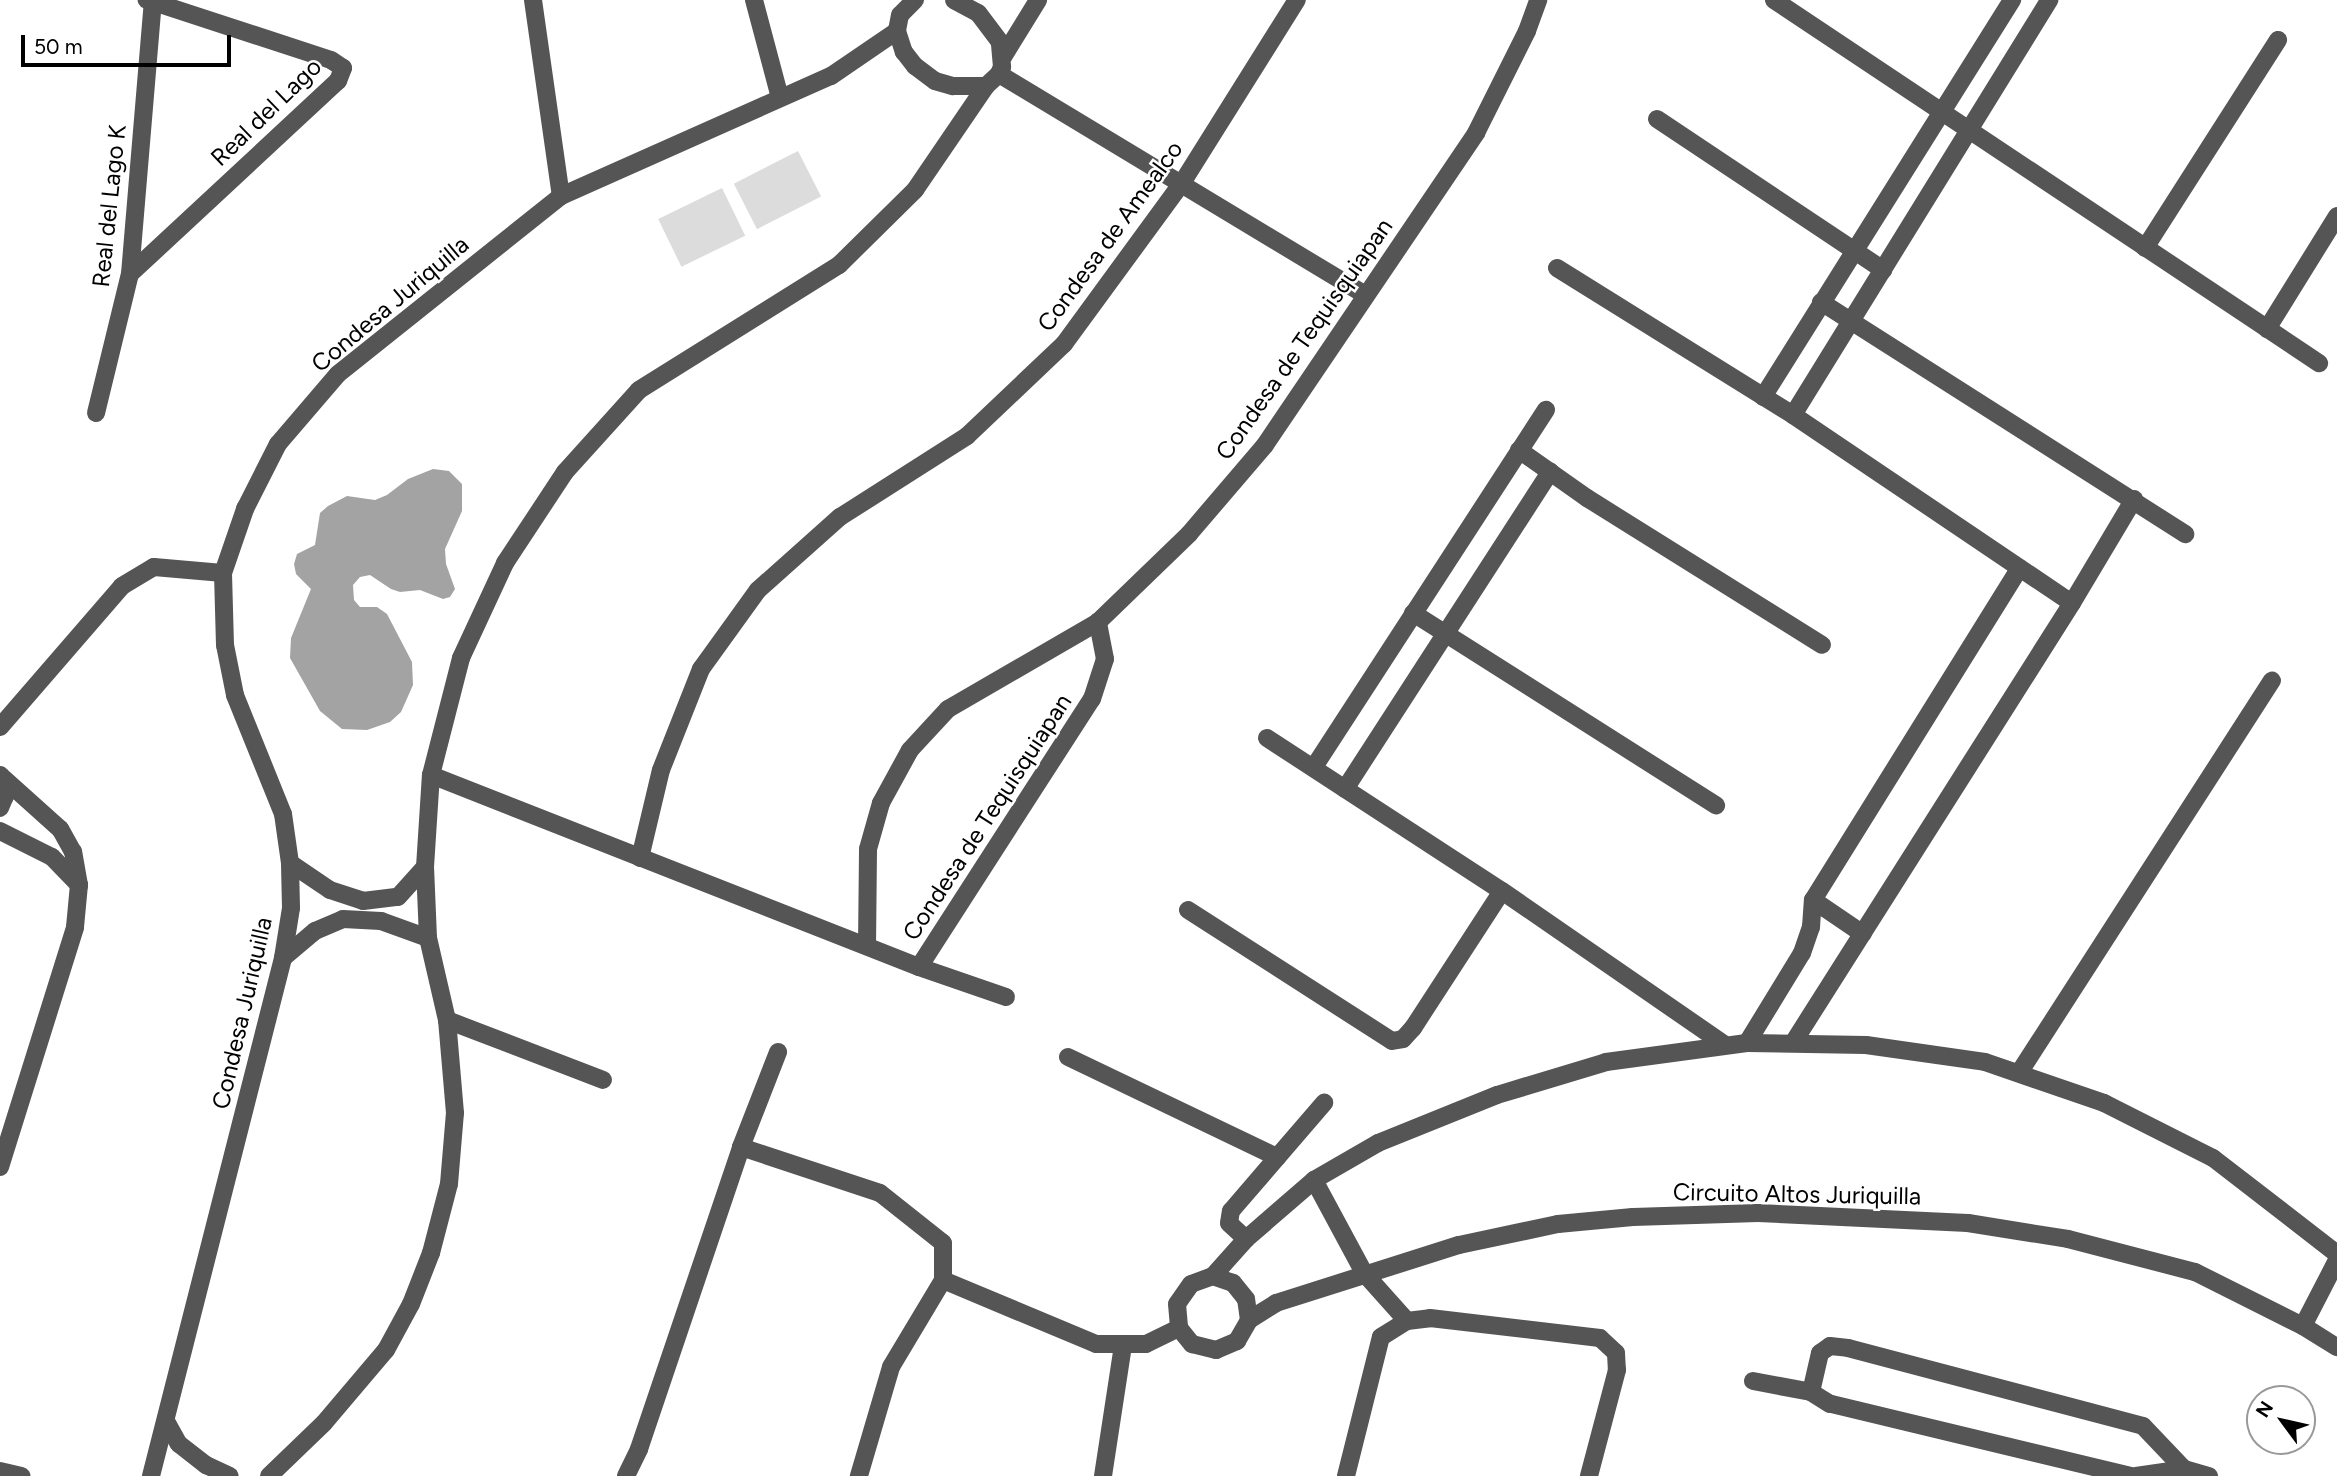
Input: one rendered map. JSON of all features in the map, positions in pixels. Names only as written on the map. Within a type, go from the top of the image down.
[{"type":"street","points":[[533,0],[561,196]]},
{"type":"street","points":[[754,0],[780,97]]},
{"type":"street","name":"Condesa Juriquilla","points":[[151,1476],[283,958],[291,908],[290,863],[283,814],[235,695],[225,645],[223,573],[244,509],[278,444],[338,374],[561,196],[831,76],[897,31],[900,15],[915,0]]},
{"type":"street","points":[[954,0],[988,23],[1000,42],[996,72]]},
{"type":"street","points":[[268,1476],[324,1423],[386,1350],[411,1304],[431,1253],[449,1184],[455,1112],[447,1020],[428,938],[425,867],[432,775],[461,658],[505,563],[565,472],[639,390],[839,265],[915,190],[996,72],[1038,0]]},
{"type":"street","name":"Condesa de Amealco","points":[[640,858],[661,771],[701,670],[758,590],[840,517],[967,436],[1054,353],[1182,183],[1297,0]]},
{"type":"street","name":"Condesa de Tequisquiapan","points":[[919,967],[1093,699],[1105,659],[1098,622],[1189,534],[1265,446],[1476,133],[1527,31],[1538,0]]},
{"type":"street","points":[[1774,0],[2319,363]]},
{"type":"street","points":[[1763,397],[2011,0]]},
{"type":"street","points":[[1793,415],[2049,0]]},
{"type":"street","name":"Real del Lago","points":[[130,274],[338,81],[343,68],[331,60],[150,1]]},
{"type":"street","name":"Real del Lago K","points":[[96,413],[130,274],[150,1]]},
{"type":"street","points":[[897,31],[904,52],[927,76],[964,88],[996,72]]},
{"type":"street","points":[[2145,248],[2278,40]]},
{"type":"street","points":[[996,72],[1365,295]]},
{"type":"street","points":[[1657,119],[1883,270]]},
{"type":"street","points":[[2267,329],[2337,216]]},
{"type":"street","points":[[1556,268],[1793,415],[2072,603]]},
{"type":"street","points":[[1821,302],[2134,499],[2185,534]]},
{"type":"street","points":[[1314,767],[1546,410]]},
{"type":"street","points":[[1519,450],[1822,646]]},
{"type":"street","points":[[1345,789],[1550,472]]},
{"type":"street","points":[[1793,1043],[2072,603],[2134,499]]},
{"type":"street","points":[[0,727],[122,586],[154,568],[223,573]]},
{"type":"street","points":[[1747,1043],[1802,953],[1811,927],[1813,900],[2020,568]]},
{"type":"street","points":[[1413,614],[1716,805]]},
{"type":"street","points":[[866,946],[868,849],[881,803],[909,750],[948,709],[1098,622]]},
{"type":"street","points":[[2019,1073],[2272,681]]},
{"type":"street","points":[[1267,738],[1502,891],[1725,1045]]},
{"type":"street","points":[[0,775],[5,796],[0,808]]},
{"type":"street","points":[[0,775],[60,829],[74,852],[79,885],[75,927],[0,1167]]},
{"type":"street","points":[[432,775],[919,967],[1006,997]]},
{"type":"street","points":[[0,831],[52,857],[79,885]]},
{"type":"street","points":[[290,863],[330,890],[363,901],[398,897],[425,867]]},
{"type":"street","points":[[1188,910],[1392,1041],[1403,1039],[1413,1028],[1502,891]]},
{"type":"street","points":[[1813,900],[1863,934]]},
{"type":"street","points":[[283,958],[315,931],[343,919],[381,921],[428,938]]},
{"type":"street","points":[[447,1020],[603,1080]]},
{"type":"street","points":[[1213,1276],[1233,1283],[1246,1299],[1249,1320],[1237,1340],[1216,1350],[1192,1344],[1179,1328],[1177,1304],[1191,1284],[1213,1276],[1246,1239],[1314,1180],[1378,1143],[1497,1095],[1606,1062],[1747,1043],[1866,1045],[1984,1062],[2104,1103],[2213,1158],[2337,1254]]},
{"type":"street","points":[[625,1476],[639,1449],[741,1147],[778,1052]]},
{"type":"street","points":[[1068,1057],[1277,1157]]},
{"type":"street","points":[[1246,1239],[1229,1223],[1231,1211],[1324,1103]]},
{"type":"street","points":[[741,1147],[880,1193],[943,1243],[943,1280],[891,1367],[859,1476]]},
{"type":"street","points":[[1314,1180],[1364,1273],[1407,1321]]},
{"type":"street","name":"Circuito Altos Juriquilla","points":[[1249,1320],[1276,1303],[1364,1273],[1472,1242],[1558,1224],[1633,1217],[1758,1213],[1968,1223],[2068,1239],[2195,1272],[2304,1326],[2337,1348]]},
{"type":"street","points":[[2304,1326],[2337,1260]]},
{"type":"street","points":[[943,1280],[1096,1344],[1146,1344],[1179,1328]]},
{"type":"street","points":[[1346,1476],[1381,1336],[1407,1321],[1430,1318],[1600,1338],[1616,1353],[1617,1370],[1589,1476]]},
{"type":"street","points":[[1103,1476],[1123,1345]]},
{"type":"street","points":[[1811,1392],[1820,1353],[1830,1346],[1848,1348],[2143,1426],[2184,1469]]},
{"type":"street","points":[[1753,1381],[1811,1392],[1830,1404],[2131,1476]]},
{"type":"street","points":[[166,1421],[179,1444],[206,1465],[230,1476]]},
{"type":"street","points":[[2136,1476],[2184,1469],[2208,1476]]},
{"type":"street","points":[[0,1471],[21,1476]]},
{"type":"shaded area","points":[[798,151],[821,196],[757,229],[734,184]]},
{"type":"shaded area","points":[[722,188],[745,236],[681,267],[658,219]]},
{"type":"shaded area","points":[[433,469],[449,471],[462,484],[462,511],[445,549],[446,564],[455,589],[450,597],[443,599],[420,590],[400,592],[370,575],[360,577],[353,585],[354,600],[360,607],[377,607],[387,614],[412,662],[413,685],[401,712],[390,722],[367,730],[342,729],[320,711],[290,658],[291,638],[311,589],[296,574],[294,564],[297,554],[315,545],[320,513],[328,506],[347,496],[375,500],[387,495],[408,479]]}]
